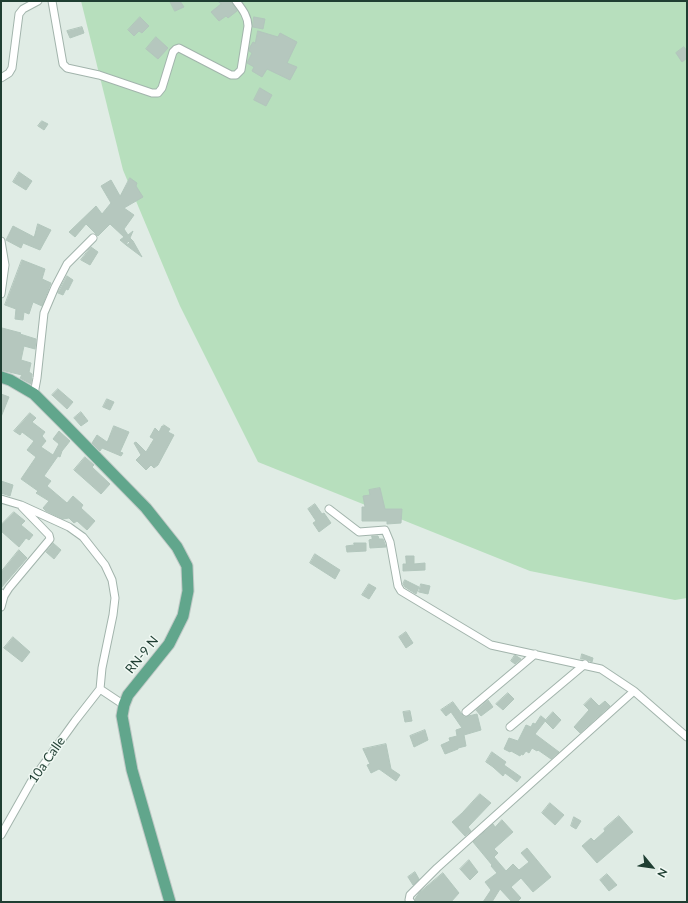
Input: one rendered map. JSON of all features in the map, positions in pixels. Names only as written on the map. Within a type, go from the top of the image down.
[{"type":"main road","name":"RN-9 N","points":[[1,377],[10,380],[34,394],[146,508],[177,547],[187,566],[188,590],[182,616],[170,644],[128,694],[122,716],[132,770],[170,902]]},
{"type":"street","points":[[1,78],[12,68],[19,14],[23,9],[38,1]]},
{"type":"street","points":[[52,1],[63,64],[67,68],[100,75],[152,93],[158,93],[162,88],[173,52],[179,48],[231,75],[236,75],[241,70],[248,20],[246,14],[236,1]]},
{"type":"street","points":[[34,394],[44,313],[67,264],[93,238]]},
{"type":"street","points":[[1,241],[5,265],[1,294]]},
{"type":"street","points":[[1,499],[47,516],[83,536],[105,565],[112,580],[115,598],[102,668],[100,689],[124,705]]},
{"type":"street","points":[[1,607],[3,594],[50,539],[49,535],[20,505]]},
{"type":"street","points":[[330,509],[359,532],[386,530],[390,542],[398,586],[401,591],[491,645],[585,664],[601,669],[634,691],[687,737]]},
{"type":"street","points":[[466,712],[535,654]]},
{"type":"street","points":[[510,727],[585,664]]},
{"type":"street","name":"10a Calle","points":[[1,835],[31,782],[100,689]]},
{"type":"street","points":[[411,902],[409,900],[410,895],[437,868],[634,691]]},
{"type":"green space","points":[[81,1],[687,1],[687,598],[675,600],[530,571],[258,462],[180,306],[123,170]]},
{"type":"building","points":[[170,1],[180,1],[184,7],[175,11]]},
{"type":"building","points":[[218,1],[231,1],[237,11],[228,18],[226,16],[219,21],[211,12],[221,4]]},
{"type":"building","points":[[140,17],[149,26],[142,33],[139,31],[134,36],[128,30]]},
{"type":"building","points":[[254,17],[265,19],[263,29],[253,27]]},
{"type":"building","points":[[82,27],[84,33],[70,38],[67,31]]},
{"type":"building","points":[[258,31],[278,37],[280,33],[297,42],[287,63],[297,67],[290,80],[267,69],[262,77],[252,71],[254,67],[247,63],[252,53],[249,51],[250,47],[253,42],[255,43]]},
{"type":"building","points":[[156,37],[168,48],[158,59],[146,49]]},
{"type":"building","points":[[684,47],[687,51],[687,58],[682,62],[676,53]]},
{"type":"building","points":[[260,88],[272,95],[266,106],[254,100]]},
{"type":"building","points":[[42,121],[48,124],[44,130],[38,126]]},
{"type":"building","points":[[19,172],[32,181],[26,190],[13,182]]},
{"type":"building","points":[[130,178],[137,183],[136,186],[143,197],[124,208],[134,215],[124,229],[128,235],[133,231],[130,238],[142,257],[126,245],[120,240],[124,237],[110,224],[98,236],[86,224],[75,237],[69,232],[96,206],[102,214],[111,203],[101,186],[111,180],[120,196]]},
{"type":"building","points":[[38,224],[51,230],[40,250],[23,243],[21,248],[6,240],[13,226],[34,237]]},
{"type":"building","points":[[91,247],[98,252],[90,265],[81,260]]},
{"type":"building","points":[[22,260],[45,269],[42,279],[51,283],[42,306],[33,302],[29,314],[24,312],[23,320],[15,319],[16,309],[5,305]]},
{"type":"building","points":[[67,276],[73,280],[68,290],[66,289],[63,295],[58,293]]},
{"type":"building","points":[[2,328],[36,339],[35,349],[24,346],[21,360],[31,363],[29,372],[32,374],[31,384],[20,378],[22,375],[1,370]]},
{"type":"building","points":[[58,389],[73,402],[67,409],[52,395]]},
{"type":"building","points":[[1,394],[9,397],[1,417]]},
{"type":"building","points":[[107,399],[114,402],[110,410],[103,407]]},
{"type":"building","points":[[81,412],[88,421],[81,426],[74,418]]},
{"type":"building","points":[[30,413],[36,418],[32,422],[45,432],[42,436],[46,441],[41,447],[53,455],[59,444],[53,439],[59,431],[70,441],[62,451],[60,457],[58,456],[44,476],[51,481],[47,486],[67,503],[73,496],[83,505],[81,508],[95,521],[87,530],[77,521],[74,523],[69,518],[63,519],[46,511],[43,508],[49,501],[36,493],[38,491],[21,479],[36,457],[27,450],[34,441],[22,432],[20,435],[14,431]]},
{"type":"building","points":[[164,425],[170,429],[168,432],[174,435],[158,465],[154,468],[151,465],[146,470],[136,460],[141,455],[134,443],[136,442],[146,452],[154,439],[150,437],[155,428],[159,432]]},
{"type":"building","points":[[114,426],[129,432],[120,452],[123,453],[121,456],[102,448],[100,451],[92,443],[97,435],[107,442]]},
{"type":"building","points":[[85,457],[94,465],[92,467],[110,484],[101,494],[74,470]]},
{"type":"building","points":[[1,481],[13,485],[10,496],[1,493]]},
{"type":"building","points":[[380,488],[385,509],[402,509],[401,523],[387,524],[387,521],[362,521],[362,507],[365,507],[363,496],[370,495],[369,490]]},
{"type":"building","points":[[315,504],[331,523],[319,532],[313,523],[316,521],[308,509]]},
{"type":"building","points":[[14,512],[25,521],[21,525],[33,535],[29,540],[26,538],[19,547],[1,531],[1,525]]},
{"type":"building","points":[[372,536],[378,536],[379,539],[383,539],[386,547],[370,548],[369,540],[372,539]]},
{"type":"building","points":[[53,543],[61,550],[54,559],[46,552]]},
{"type":"building","points":[[354,543],[366,543],[366,551],[347,552],[346,546],[354,545]]},
{"type":"building","points":[[19,550],[27,558],[1,588],[1,572]]},
{"type":"building","points":[[315,554],[340,570],[335,579],[310,563]]},
{"type":"building","points":[[406,556],[414,556],[414,564],[425,563],[425,570],[403,571],[403,564],[406,564]]},
{"type":"building","points":[[405,580],[419,587],[416,594],[405,587],[403,584]]},
{"type":"building","points":[[369,584],[376,588],[369,599],[362,595]]},
{"type":"building","points":[[421,584],[430,586],[428,594],[419,592]]},
{"type":"building","points":[[406,632],[413,643],[406,648],[399,637]]},
{"type":"building","points":[[13,637],[30,652],[22,662],[4,648]]},
{"type":"building","points":[[582,654],[593,658],[592,662],[586,659],[581,659]]},
{"type":"building","points":[[515,655],[521,659],[515,664],[511,661]]},
{"type":"building","points":[[508,693],[514,699],[503,710],[496,704]]},
{"type":"building","points":[[591,698],[599,706],[605,701],[610,706],[580,733],[574,727],[589,710],[584,705]]},
{"type":"building","points":[[488,700],[493,707],[481,716],[476,710]]},
{"type":"building","points":[[453,702],[464,717],[477,714],[481,730],[464,735],[466,746],[445,754],[441,745],[450,741],[449,738],[457,736],[456,730],[462,728],[451,712],[446,716],[441,710]]},
{"type":"building","points":[[410,711],[412,721],[405,722],[403,712]]},
{"type":"building","points":[[553,712],[561,720],[553,729],[545,721]]},
{"type":"building","points":[[541,716],[546,720],[535,734],[559,752],[551,759],[538,750],[537,751],[532,748],[529,753],[526,751],[520,756],[504,749],[509,738],[518,741],[526,725],[531,727],[533,723],[535,724]]},
{"type":"building","points":[[425,730],[428,740],[414,747],[410,736]]},
{"type":"building","points":[[386,744],[391,769],[400,775],[396,781],[379,769],[371,773],[367,765],[370,764],[363,749]]},
{"type":"building","points":[[492,752],[506,762],[504,765],[521,777],[517,782],[505,773],[503,776],[486,762]]},
{"type":"building","points":[[480,794],[491,803],[468,827],[471,831],[465,836],[452,822]]},
{"type":"building","points":[[550,803],[564,815],[555,825],[542,813]]},
{"type":"building","points":[[619,816],[633,832],[597,863],[582,846],[591,838],[594,841],[605,831],[604,829]]},
{"type":"building","points":[[574,817],[581,821],[576,829],[571,826]]},
{"type":"building","points":[[502,820],[513,832],[494,849],[498,853],[494,857],[506,871],[513,864],[519,870],[529,862],[521,853],[527,848],[551,877],[533,892],[521,878],[511,887],[521,898],[517,902],[512,902],[500,889],[492,902],[483,902],[491,890],[485,882],[497,873],[473,842],[493,824],[495,827]]},
{"type":"building","points":[[469,860],[478,872],[470,880],[460,869]]},
{"type":"building","points":[[415,872],[419,879],[413,885],[408,877]]},
{"type":"building","points":[[443,873],[459,893],[451,902],[416,902],[415,899],[419,893]]},
{"type":"building","points":[[607,874],[617,885],[609,891],[600,880]]}]
